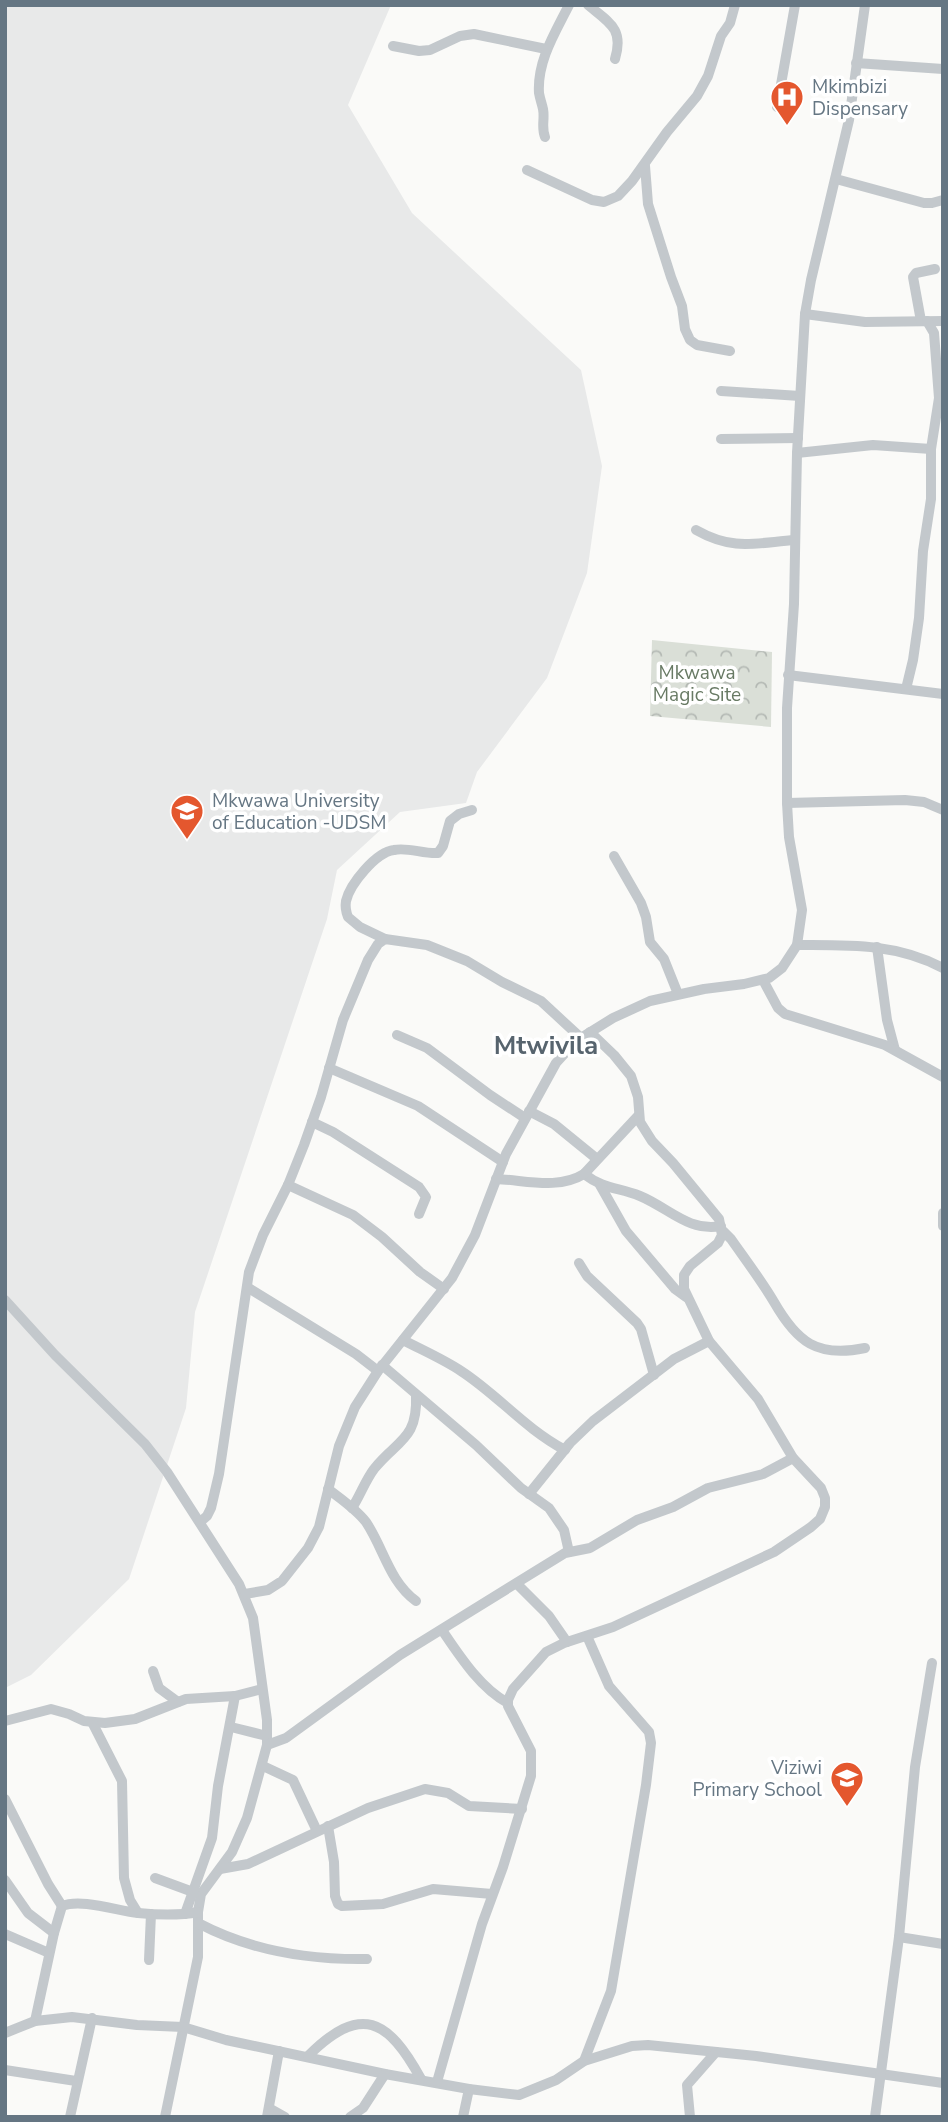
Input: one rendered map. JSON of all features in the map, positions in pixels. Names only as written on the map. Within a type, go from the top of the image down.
[{"type":"street","points":[[545,137],[539,86],[546,49],[569,5]]},
{"type":"street","points":[[588,5],[607,20],[617,36],[619,41],[615,59]]},
{"type":"street","points":[[527,170],[592,200],[604,202],[618,196],[645,166],[667,132],[703,87],[720,36],[730,23],[735,5]]},
{"type":"street","points":[[777,107],[795,5]]},
{"type":"street","points":[[245,1594],[268,1590],[291,1573],[316,1535],[346,1428],[355,1407],[380,1368],[444,1289],[475,1235],[503,1162],[556,1063],[585,1035],[650,1001],[763,980],[782,968],[797,945],[802,910],[789,837],[787,803],[788,675],[794,604],[800,396],[811,280],[849,120],[865,5]]},
{"type":"street","points":[[393,46],[419,51],[430,50],[460,36],[474,34],[546,49]]},
{"type":"street","points":[[856,63],[943,69]]},
{"type":"street","points":[[645,166],[648,204],[682,306],[685,329],[690,340],[697,345],[730,351]]},
{"type":"street","points":[[836,180],[924,203],[943,200]]},
{"type":"street","points":[[906,689],[916,647],[923,551],[931,499],[931,449],[938,413],[939,384],[934,333],[924,321],[913,277],[916,273],[935,269]]},
{"type":"street","points":[[806,314],[865,322],[943,321]]},
{"type":"street","points":[[721,391],[800,396]]},
{"type":"street","points":[[721,439],[798,438]]},
{"type":"street","points":[[797,453],[873,445],[931,449]]},
{"type":"street","points":[[931,499],[943,499]]},
{"type":"street","points":[[696,530],[715,540],[738,545],[795,540]]},
{"type":"street","points":[[788,675],[943,694]]},
{"type":"street","points":[[787,803],[905,800],[924,802],[943,810]]},
{"type":"street","points":[[472,810],[459,814],[450,821],[443,846],[438,853],[398,849],[386,851],[374,859],[346,902],[348,917],[360,928],[385,939],[427,946],[467,961],[541,1001],[614,1055],[631,1076],[638,1097],[640,1122],[652,1141],[719,1219],[722,1228],[787,1323],[799,1336],[820,1349],[834,1352],[865,1348]]},
{"type":"street","points":[[614,856],[641,903],[650,942],[664,959],[678,994]]},
{"type":"street","points":[[200,1522],[211,1508],[219,1474],[247,1287],[255,1254],[288,1185],[312,1122],[343,1020],[368,960],[378,944],[385,939]]},
{"type":"street","points":[[797,945],[877,947],[923,957],[943,968]]},
{"type":"street","points":[[877,947],[887,1020],[895,1050]]},
{"type":"street","points":[[763,980],[778,1008],[785,1014],[895,1050],[943,1077]]},
{"type":"street","points":[[397,1035],[427,1048],[490,1095],[554,1124],[597,1159]]},
{"type":"street","points":[[329,1068],[418,1106],[503,1162]]},
{"type":"street","points":[[496,1179],[556,1184],[574,1180],[584,1174],[639,1115]]},
{"type":"street","points":[[312,1122],[333,1132],[419,1186],[426,1197],[419,1214]]},
{"type":"street","points":[[584,1174],[600,1185],[639,1195],[690,1224],[722,1228]]},
{"type":"street","points":[[288,1185],[353,1215],[444,1289]]},
{"type":"street","points":[[600,1185],[626,1231],[675,1289],[688,1298]]},
{"type":"street","points":[[943,1213],[943,1226]]},
{"type":"street","points":[[508,1703],[513,1689],[546,1652],[566,1642],[613,1627],[739,1569],[788,1545],[820,1519],[825,1498],[815,1480],[793,1458],[758,1399],[709,1340],[684,1289],[684,1275],[690,1266],[718,1243],[722,1228]]},
{"type":"street","points":[[579,1263],[587,1276],[637,1323],[654,1375]]},
{"type":"street","points":[[247,1287],[380,1368],[416,1395],[529,1494],[549,1508],[559,1520],[567,1538],[569,1552]]},
{"type":"street","points":[[5,1300],[55,1355],[145,1444],[167,1472],[245,1594],[253,1618],[267,1741],[263,1766],[247,1818],[232,1852],[205,1886],[198,1917],[198,1956],[166,2117]]},
{"type":"street","points":[[403,1340],[461,1371],[523,1423],[565,1450]]},
{"type":"street","points":[[529,1494],[593,1421],[686,1351],[709,1340]]},
{"type":"street","points":[[352,1508],[375,1468],[411,1431],[416,1395]]},
{"type":"street","points":[[231,1727],[267,1741],[286,1738],[400,1655],[569,1552],[600,1544],[637,1520],[673,1507],[708,1488],[764,1474],[793,1458]]},
{"type":"street","points":[[328,1489],[352,1508],[371,1531],[391,1572],[416,1601]]},
{"type":"street","points":[[517,1584],[554,1621],[566,1642]]},
{"type":"street","points":[[437,2082],[492,1894],[522,1809],[531,1776],[532,1758],[508,1703],[494,1693],[457,1653],[442,1630]]},
{"type":"street","points":[[584,2061],[611,1991],[651,1743],[649,1732],[609,1686],[586,1636]]},
{"type":"street","points":[[875,2117],[899,1937],[915,1767],[932,1663]]},
{"type":"street","points":[[153,1671],[159,1688],[178,1702]]},
{"type":"street","points":[[5,1721],[51,1709],[92,1722],[135,1719],[196,1697],[235,1696],[262,1689]]},
{"type":"street","points":[[186,1914],[212,1838],[221,1768],[235,1696]]},
{"type":"street","points":[[92,1722],[122,1781],[124,1878],[130,1900],[138,1913]]},
{"type":"street","points":[[263,1766],[293,1780],[317,1831]]},
{"type":"street","points":[[220,1869],[248,1864],[368,1808],[425,1789],[448,1793],[469,1806],[522,1809]]},
{"type":"street","points":[[5,1799],[62,1906],[35,2021]]},
{"type":"street","points":[[328,1826],[334,1862],[335,1896],[338,1904],[342,1906],[383,1904],[433,1889],[492,1894]]},
{"type":"street","points":[[155,1878],[193,1892]]},
{"type":"street","points":[[5,1880],[28,1913],[54,1933]]},
{"type":"street","points":[[62,1906],[80,1904],[138,1913],[186,1914],[198,1917],[220,1934],[264,1948],[300,1956],[367,1959]]},
{"type":"street","points":[[149,1960],[151,1914]]},
{"type":"street","points":[[5,1934],[49,1953]]},
{"type":"street","points":[[899,1937],[943,1944]]},
{"type":"street","points":[[5,2033],[35,2021],[62,2017],[183,2027],[226,2040],[386,2074],[519,2095],[556,2081],[584,2061],[632,2046],[648,2045],[943,2083]]},
{"type":"street","points":[[70,2117],[92,2018]]},
{"type":"street","points":[[308,2056],[346,2027],[373,2024],[383,2029],[404,2050],[421,2079]]},
{"type":"street","points":[[279,2051],[268,2112],[285,2117]]},
{"type":"street","points":[[690,2117],[687,2085],[716,2052]]},
{"type":"street","points":[[5,2070],[76,2081]]},
{"type":"street","points":[[351,2117],[367,2102],[386,2074]]},
{"type":"street","points":[[463,2117],[469,2089]]},
{"type":"shaded area","name":"Mkwawa University of Education -UDSM","points":[[5,5],[391,5],[348,105],[412,213],[581,370],[602,466],[587,573],[547,678],[477,772],[466,803],[400,812],[337,870],[327,919],[195,1312],[186,1408],[129,1579],[31,1675],[5,1688]]},
{"type":"green space","name":"Mkwawa Magic Site","points":[[652,640],[772,652],[771,727],[650,716]]},
{"type":"place","name":"Mkimbizi Dispensary","points":[[787,127]]},
{"type":"place","name":"Mkwawa University of Education -UDSM","points":[[187,841]]},
{"type":"place","name":"Viziwi Primary School","points":[[847,1808]]},
{"type":"district","name":"Mtwivila","points":[[546,1045]]}]
